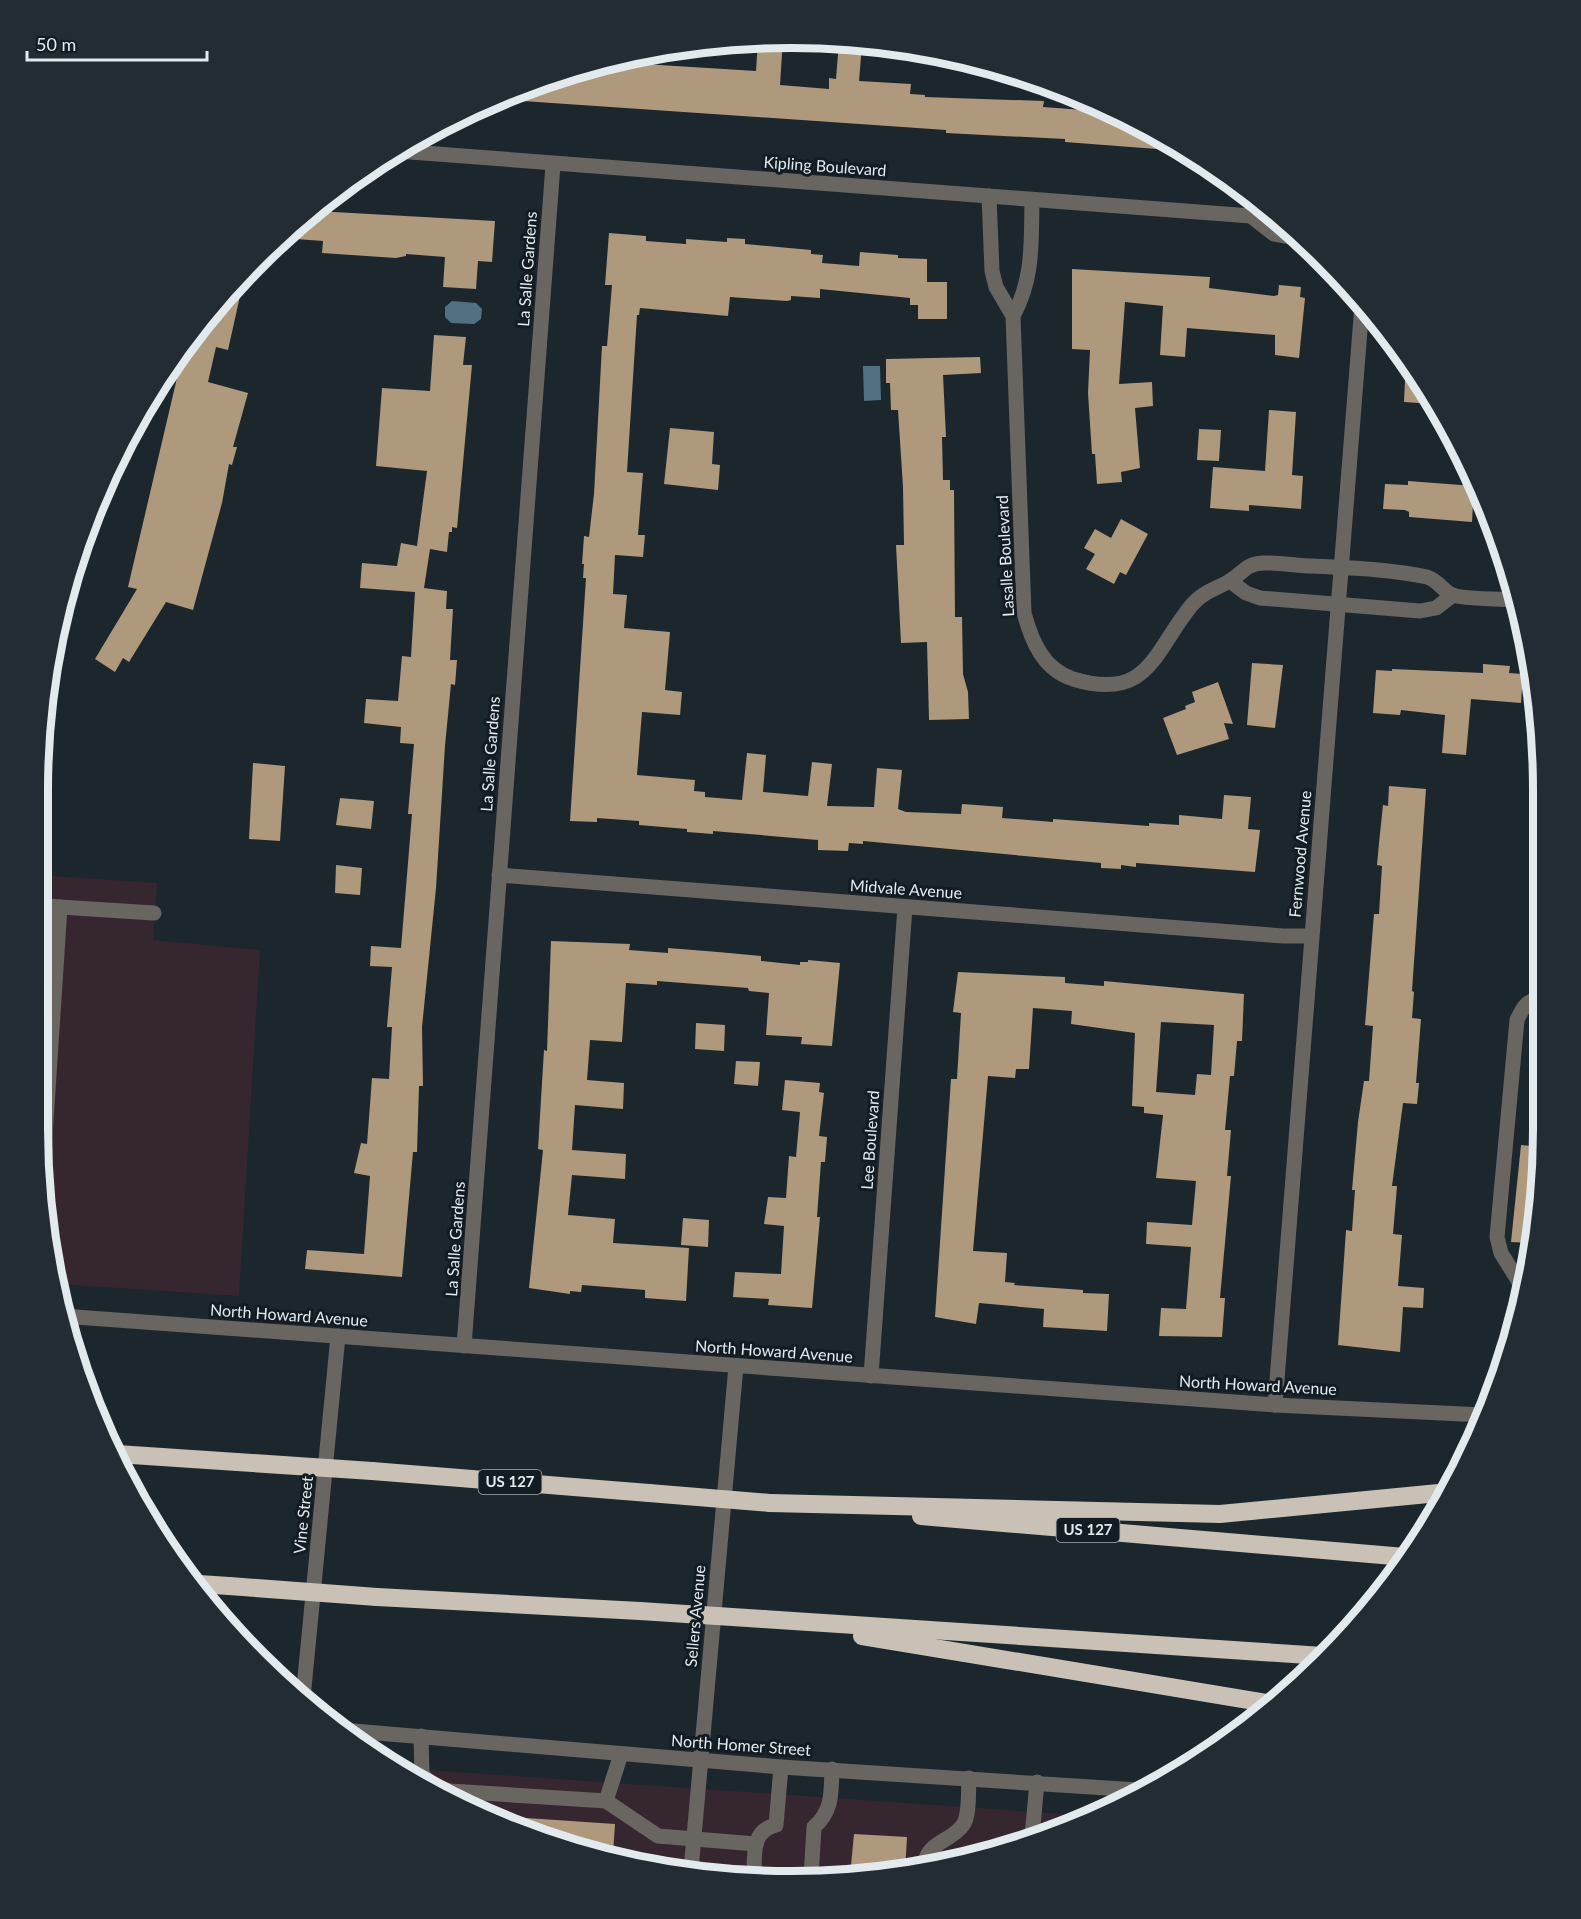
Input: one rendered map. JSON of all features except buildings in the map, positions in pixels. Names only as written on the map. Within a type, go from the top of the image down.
[{"type":"highway","name":"US 127","points":[[124,1454],[649,1493],[1397,1556]]},
{"type":"highway","points":[[770,1503],[1220,1514],[1438,1493]]},
{"type":"highway","points":[[204,1584],[1314,1655]]},
{"type":"highway","points":[[763,1619],[1262,1702]]},
{"type":"street","name":"Kipling Boulevard","points":[[412,151],[553,165],[1032,200],[1257,213]]},
{"type":"street","name":"La Salle Gardens","points":[[464,1346],[553,165]]},
{"type":"street","name":"Lasalle Boulevard","points":[[988,196],[992,271],[996,287],[1013,316],[1024,613],[1032,641],[1048,664],[1068,677],[1094,685],[1118,683],[1143,672],[1163,651],[1191,606],[1209,590],[1230,581],[1245,567],[1263,563],[1342,568],[1425,577],[1438,581],[1453,595]]},
{"type":"street","name":"Lasalle Boulevard","points":[[1013,316],[1025,294],[1029,276],[1032,200]]},
{"type":"street","name":"Kipling Boulevard","points":[[1259,215],[1274,234],[1284,236]]},
{"type":"street","name":"Fernwood Avenue","points":[[1275,1405],[1361,316]]},
{"type":"street","points":[[1230,581],[1246,593],[1260,598],[1420,610],[1436,608],[1453,595],[1508,599]]},
{"type":"street","name":"Midvale Avenue","points":[[499,875],[1283,936],[1311,936]]},
{"type":"street","points":[[48,906],[154,913]]},
{"type":"street","points":[[48,1076],[60,907]]},
{"type":"street","name":"Lee Boulevard","points":[[871,1377],[905,907]]},
{"type":"street","points":[[1518,1279],[1501,1253],[1497,1237],[1517,1020],[1523,1007],[1533,1000]]},
{"type":"street","name":"North Howard Avenue","points":[[72,1317],[871,1377],[1275,1405],[1475,1415]]},
{"type":"street","name":"Vine Street","points":[[304,1689],[338,1336]]},
{"type":"street","name":"Sellers Avenue","points":[[692,1865],[736,1366]]},
{"type":"street","name":"North Homer Street","points":[[357,1731],[781,1767],[1128,1789]]},
{"type":"street","points":[[421,1736],[422,1774]]},
{"type":"street","points":[[606,1801],[621,1754]]},
{"type":"street","points":[[755,1870],[759,1834],[765,1828],[777,1825],[781,1767]]},
{"type":"street","points":[[811,1870],[814,1827],[825,1818],[830,1805],[832,1769]]},
{"type":"street","points":[[927,1858],[929,1850],[962,1827],[965,1821],[969,1778]]},
{"type":"street","points":[[1033,1831],[1037,1782]]},
{"type":"street","points":[[457,1791],[606,1801],[658,1836],[756,1844]]},
{"type":"shaded area","points":[[48,876],[157,883],[153,940],[260,950],[239,1296],[65,1284],[54,1225],[48,1128]]},
{"type":"shaded area","points":[[414,1769],[1073,1815],[1029,1832],[983,1846],[887,1865],[790,1871],[742,1869],[694,1865],[646,1857],[552,1832],[462,1794]]},
{"type":"water","points":[[452,301],[476,303],[482,309],[481,319],[474,324],[451,323],[445,317],[445,307]]},
{"type":"water","points":[[863,366],[880,366],[881,400],[864,401]]}]
